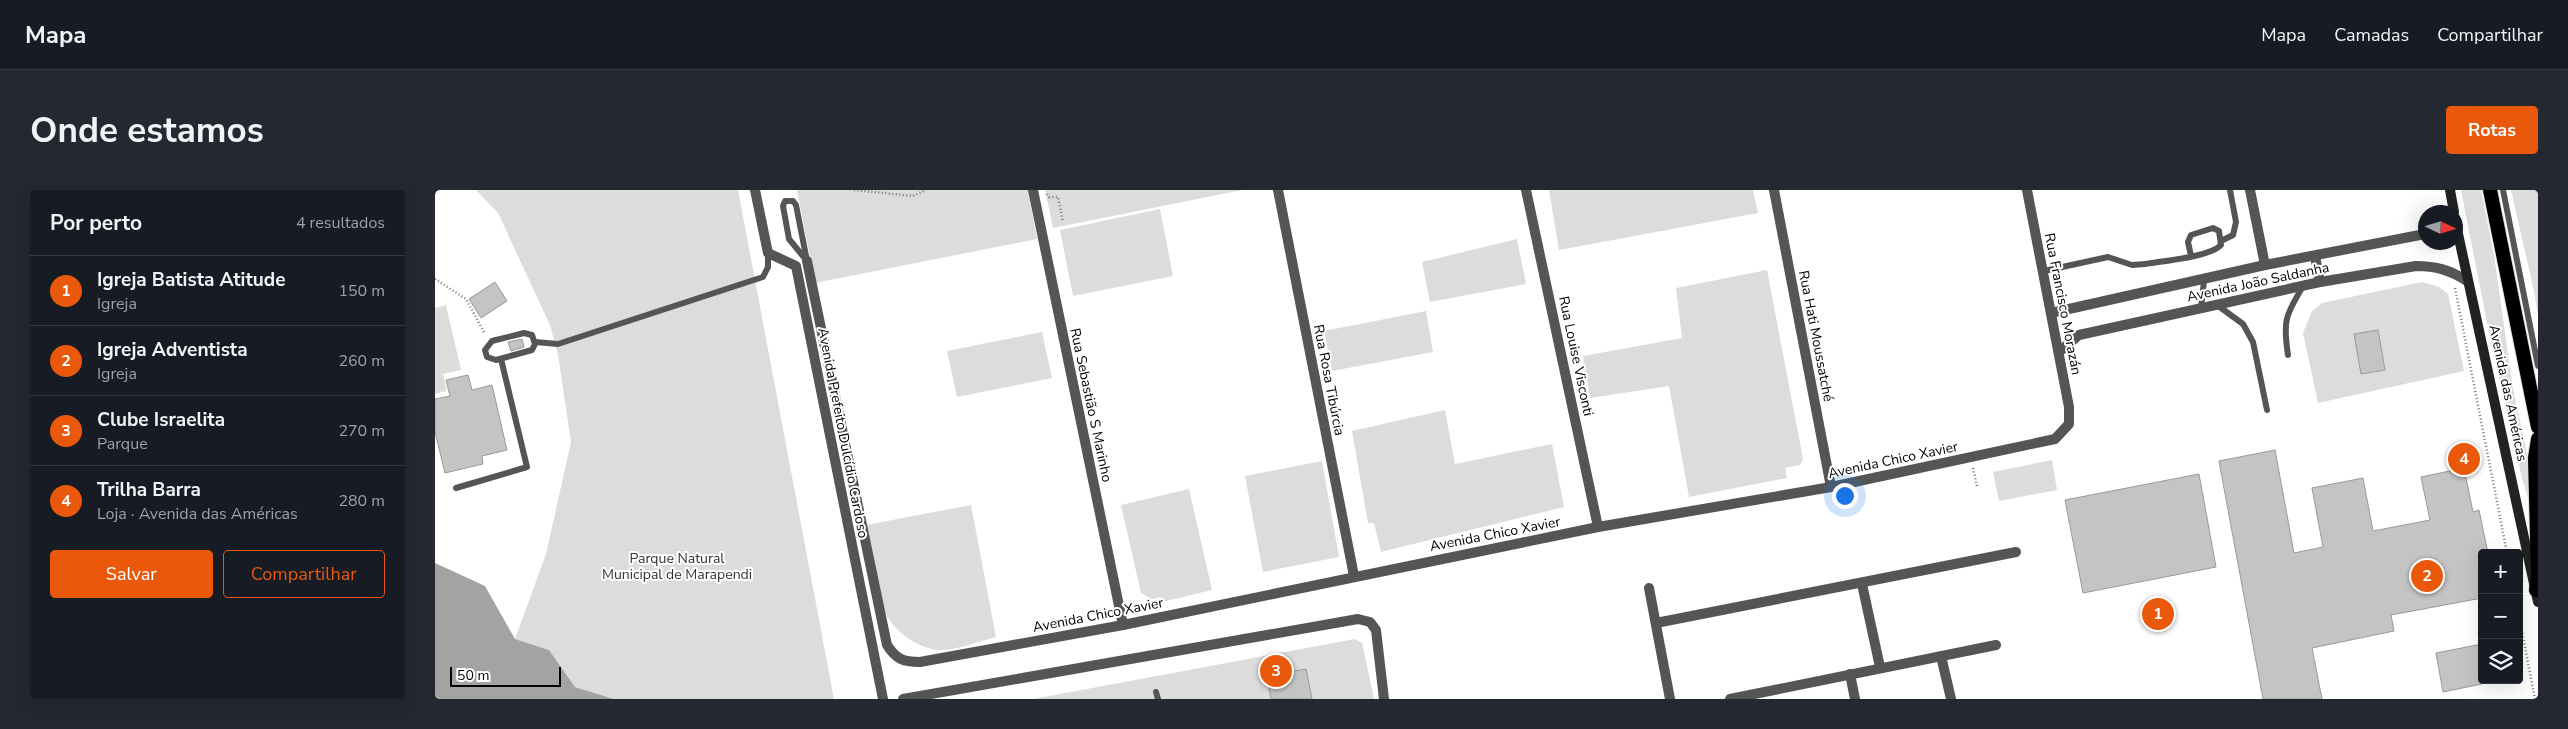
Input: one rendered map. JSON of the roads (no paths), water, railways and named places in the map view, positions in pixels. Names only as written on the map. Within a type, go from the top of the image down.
[{"type":"highway","name":"Avenida das Américas","points":[[2491,190],[2538,427]]},
{"type":"highway","points":[[2537,586],[2535,458],[2538,439]]},
{"type":"main road","name":"Avenida das Américas","points":[[2450,190],[2452,205]]},
{"type":"main road","name":"Avenida das Américas","points":[[2461,250],[2537,586]]},
{"type":"street","points":[[755,190],[768,253]]},
{"type":"street","name":"Rua Sebastião S Marinho","points":[[1033,190],[1123,625]]},
{"type":"street","name":"Rua Rosa Tibúrcia","points":[[1278,190],[1354,576]]},
{"type":"street","name":"Rua Louise Visconti","points":[[1526,190],[1598,527]]},
{"type":"street","name":"Rua Hati Moussatché","points":[[1773,190],[1831,486]]},
{"type":"street","name":"Rua Francisco Morazán","points":[[2027,190],[2069,407],[2069,424]]},
{"type":"street","points":[[2250,190],[2265,265]]},
{"type":"street","name":"Avenida João Saldanha","points":[[2051,313],[2204,281],[2265,265],[2418,235]]},
{"type":"street","name":"Avenida Prefeito Dulcídio Cardoso","points":[[768,253],[796,266],[883,699]]},
{"type":"street","points":[[2315,256],[2320,282]]},
{"type":"street","name":"Avenida Prefeito Dulcídio Cardoso","points":[[807,261],[887,645],[896,658],[907,662],[920,662]]},
{"type":"street","name":"Avenida João Saldanha","points":[[2059,352],[2079,335],[2302,288],[2320,282],[2416,266],[2432,266],[2452,271],[2467,281]]},
{"type":"street","name":"Avenida Chico Xavier","points":[[920,662],[1123,625],[1598,527],[1831,486],[1970,458],[2055,439],[2069,424]]},
{"type":"street","points":[[1656,623],[2016,552]]},
{"type":"street","points":[[1861,584],[1880,667]]},
{"type":"street","points":[[1649,588],[1670,699]]},
{"type":"street","points":[[903,699],[1357,619],[1371,622],[1376,630],[1384,699]]},
{"type":"street","points":[[1729,699],[1763,696],[1880,667],[1996,645]]},
{"type":"street","points":[[1941,656],[1951,699]]},
{"type":"street","points":[[1850,674],[1855,699]]},
{"type":"lane","points":[[2221,241],[2233,235],[2236,226],[2230,190]]},
{"type":"lane","points":[[2503,190],[2538,366]]},
{"type":"lane","points":[[785,201],[793,201],[796,205],[807,261],[789,239],[783,206],[785,201]]},
{"type":"lane","points":[[2043,271],[2108,257],[2138,265],[2191,256],[2213,252],[2219,247],[2221,241],[2217,229],[2195,232],[2188,242],[2191,256]]},
{"type":"lane","points":[[535,342],[557,344],[763,277],[768,267],[768,253]]},
{"type":"lane","points":[[2201,308],[2204,281]]},
{"type":"lane","points":[[2288,355],[2284,329],[2289,310],[2302,288]]},
{"type":"lane","points":[[2217,306],[2243,324],[2253,342],[2267,410]]},
{"type":"lane","points":[[524,333],[532,335],[535,342],[532,350],[501,359],[492,360],[487,357],[485,350],[492,341],[524,333]]},
{"type":"lane","points":[[456,488],[527,467],[501,359]]},
{"type":"lane","points":[[1156,692],[1158,699]]},
{"type":"place","name":"Trilha Barra","points":[[2464,459]]},
{"type":"place","name":"Igreja Adventista","points":[[2427,576]]},
{"type":"place","name":"Igreja Batista Atitude","points":[[2158,614]]},
{"type":"place","name":"Clube Israelita","points":[[1276,671]]},
{"type":"park label","name":"Parque Natural Municipal de Marapendi","points":[[677,566]]}]
